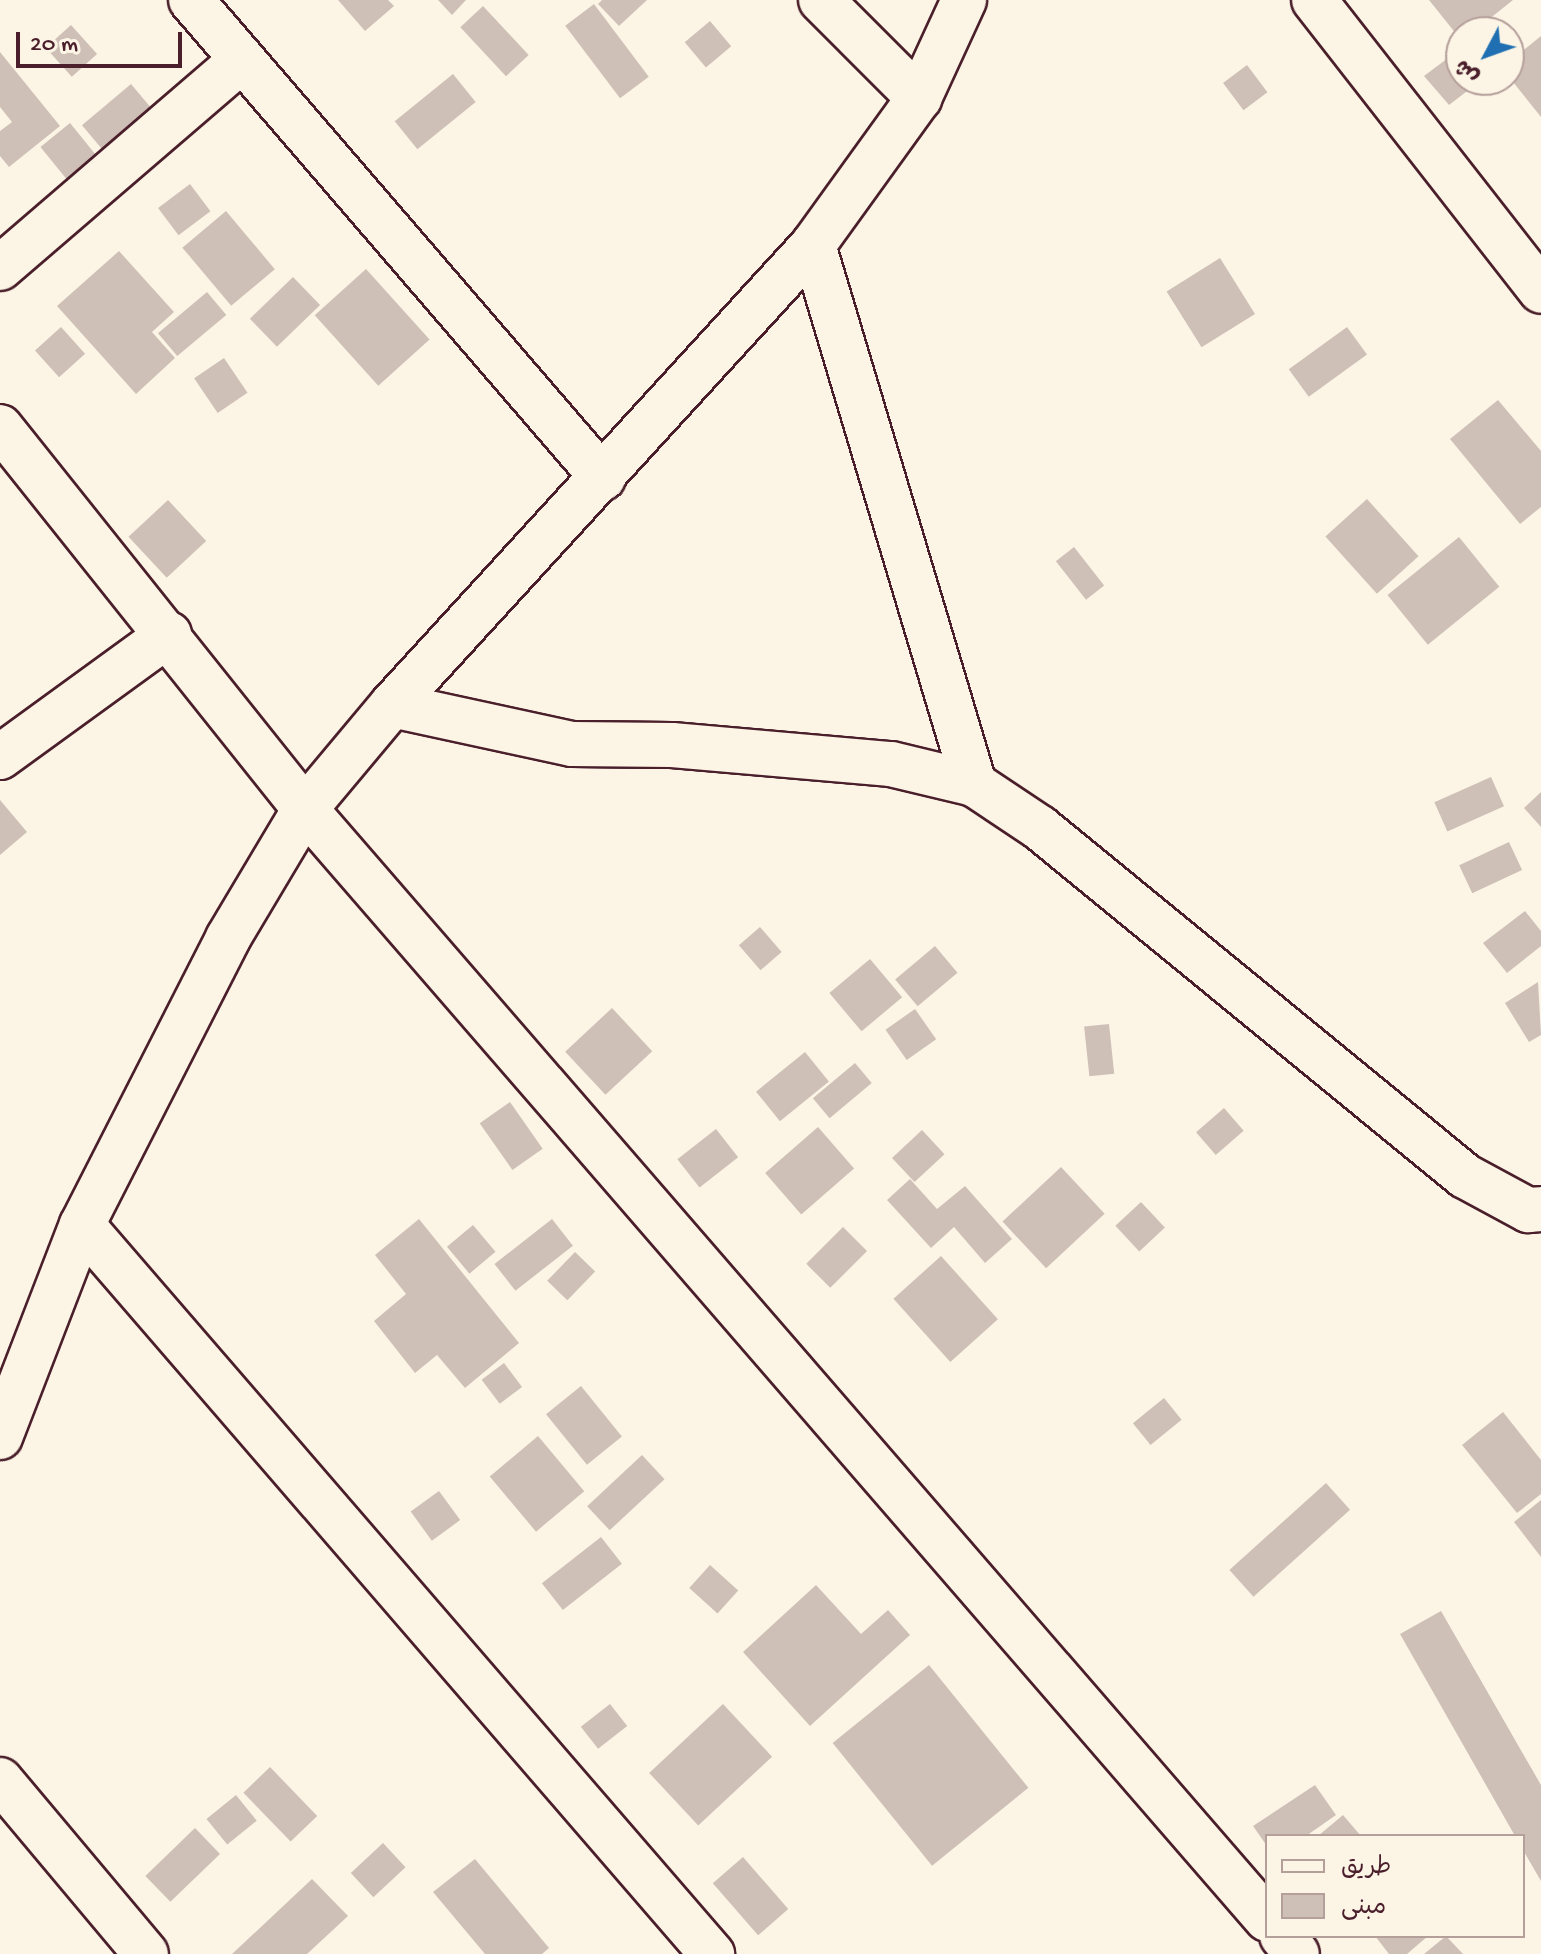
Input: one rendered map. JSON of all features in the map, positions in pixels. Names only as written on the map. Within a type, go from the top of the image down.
[{"type":"street","points":[[191,0],[603,478]]},
{"type":"street","points":[[821,0],[919,98]]},
{"type":"street","points":[[0,1437],[82,1225],[228,938],[305,809],[392,705],[813,245],[919,98],[964,0]]},
{"type":"street","points":[[1314,0],[1541,291]]},
{"type":"street","points":[[0,268],[241,61]]},
{"type":"street","points":[[813,245],[974,784]]},
{"type":"street","points":[[0,427],[169,634],[305,809],[1265,1917]]},
{"type":"street","points":[[0,757],[169,634]]},
{"type":"street","points":[[392,705],[572,744],[891,764],[974,784],[1040,828],[1465,1176],[1528,1210],[1541,1209]]},
{"type":"street","points":[[82,1225],[712,1954]]},
{"type":"street","points":[[0,1780],[146,1954]]},
{"type":"street","points":[[1284,1938],[1297,1954]]},
{"type":"building","points":[[338,0],[388,0],[394,6],[365,31]]},
{"type":"building","points":[[438,0],[466,0],[452,15]]},
{"type":"building","points":[[602,0],[647,0],[619,26],[598,4]]},
{"type":"building","points":[[1429,0],[1513,0],[1493,16],[1445,16],[1445,20]]},
{"type":"building","points":[[594,4],[649,77],[620,98],[565,26]]},
{"type":"building","points":[[483,6],[529,55],[506,76],[460,27]]},
{"type":"building","points":[[710,21],[731,46],[706,67],[685,42]]},
{"type":"building","points":[[71,25],[97,54],[72,77],[46,48]]},
{"type":"building","points":[[1541,36],[1541,117],[1524,96],[1525,49]]},
{"type":"building","points":[[0,52],[60,126],[9,167],[0,156],[0,131],[12,122],[0,107]]},
{"type":"building","points":[[1445,60],[1445,96],[1461,96],[1449,105],[1424,76]]},
{"type":"building","points":[[1247,65],[1267,92],[1244,110],[1223,83]]},
{"type":"building","points":[[453,74],[476,102],[417,149],[395,121]]},
{"type":"building","points":[[131,84],[180,143],[131,184],[82,125]]},
{"type":"building","points":[[70,123],[107,168],[77,192],[40,147]]},
{"type":"building","points":[[190,184],[210,211],[179,235],[158,208]]},
{"type":"building","points":[[226,211],[275,269],[231,306],[182,248]]},
{"type":"building","points":[[119,251],[174,312],[152,332],[175,358],[136,394],[57,306]]},
{"type":"building","points":[[1220,258],[1255,314],[1202,347],[1167,291]]},
{"type":"building","points":[[366,269],[430,340],[378,386],[315,315]]},
{"type":"building","points":[[293,277],[320,305],[277,347],[250,319]]},
{"type":"building","points":[[207,292],[226,315],[177,356],[158,333]]},
{"type":"building","points":[[61,327],[85,354],[59,377],[35,350]]},
{"type":"building","points":[[1347,327],[1367,355],[1309,397],[1289,369]]},
{"type":"building","points":[[224,358],[247,393],[218,413],[194,378]]},
{"type":"building","points":[[1498,400],[1541,451],[1541,507],[1520,524],[1450,439]]},
{"type":"building","points":[[1367,499],[1419,556],[1377,594],[1325,536]]},
{"type":"building","points":[[168,500],[206,541],[167,578],[129,537]]},
{"type":"building","points":[[1459,537],[1499,587],[1428,645],[1388,595]]},
{"type":"building","points":[[1074,547],[1104,586],[1086,600],[1056,561]]},
{"type":"building","points":[[1491,777],[1504,806],[1447,831],[1434,802]]},
{"type":"building","points":[[1541,792],[1541,827],[1524,808]]},
{"type":"building","points":[[0,800],[27,832],[0,855]]},
{"type":"building","points":[[1509,842],[1522,870],[1472,893],[1459,865]]},
{"type":"building","points":[[1525,911],[1541,931],[1541,946],[1507,973],[1483,943]]},
{"type":"building","points":[[760,927],[782,952],[761,970],[739,945]]},
{"type":"building","points":[[935,946],[957,973],[918,1006],[895,979]]},
{"type":"building","points":[[870,959],[902,997],[862,1031],[829,993]]},
{"type":"building","points":[[1538,982],[1541,1035],[1529,1042],[1505,1003]]},
{"type":"building","points":[[612,1008],[652,1051],[605,1095],[565,1052]]},
{"type":"building","points":[[915,1009],[936,1039],[907,1060],[886,1030]]},
{"type":"building","points":[[1109,1024],[1114,1074],[1089,1076],[1084,1027]]},
{"type":"building","points":[[805,1052],[829,1082],[780,1121],[756,1092]]},
{"type":"building","points":[[855,1063],[872,1083],[830,1118],[813,1098]]},
{"type":"building","points":[[510,1102],[543,1149],[512,1170],[480,1123]]},
{"type":"building","points":[[1224,1108],[1244,1131],[1216,1155],[1196,1132]]},
{"type":"building","points":[[818,1127],[854,1169],[801,1214],[765,1173]]},
{"type":"building","points":[[716,1129],[738,1157],[700,1188],[677,1159]]},
{"type":"building","points":[[922,1130],[945,1154],[915,1182],[892,1158]]},
{"type":"building","points":[[1061,1167],[1105,1214],[1046,1268],[1002,1222]]},
{"type":"building","points":[[910,1179],[937,1209],[965,1186],[1012,1239],[985,1263],[954,1227],[931,1248],[887,1200]]},
{"type":"building","points":[[1141,1202],[1165,1228],[1139,1251],[1115,1226]]},
{"type":"building","points":[[419,1219],[519,1343],[465,1388],[437,1355],[415,1373],[374,1321],[406,1294],[375,1255]]},
{"type":"building","points":[[552,1219],[573,1246],[515,1291],[494,1264]]},
{"type":"building","points":[[473,1225],[495,1252],[469,1274],[447,1247]]},
{"type":"building","points":[[843,1227],[867,1251],[830,1288],[806,1264]]},
{"type":"building","points":[[575,1252],[595,1271],[567,1300],[547,1281]]},
{"type":"building","points":[[941,1256],[998,1319],[950,1362],[893,1299]]},
{"type":"building","points":[[504,1363],[522,1387],[500,1404],[482,1380]]},
{"type":"building","points":[[581,1386],[622,1437],[587,1465],[546,1414]]},
{"type":"building","points":[[1164,1398],[1182,1420],[1151,1445],[1133,1423]]},
{"type":"building","points":[[1503,1412],[1541,1460],[1541,1494],[1517,1513],[1462,1445]]},
{"type":"building","points":[[538,1436],[584,1491],[536,1532],[490,1476]]},
{"type":"building","points":[[642,1455],[665,1479],[610,1530],[587,1506]]},
{"type":"building","points":[[1326,1483],[1350,1510],[1253,1597],[1229,1570]]},
{"type":"building","points":[[439,1491],[460,1520],[432,1541],[411,1512]]},
{"type":"building","points":[[1541,1500],[1541,1557],[1514,1522]]},
{"type":"building","points":[[601,1537],[622,1564],[563,1610],[542,1583]]},
{"type":"building","points":[[710,1565],[738,1590],[717,1613],[689,1588]]},
{"type":"building","points":[[816,1585],[861,1634],[888,1610],[910,1635],[810,1726],[743,1652]]},
{"type":"building","points":[[1441,1611],[1541,1785],[1541,1881],[1525,1853],[1525,1834],[1514,1834],[1400,1634]]},
{"type":"building","points":[[929,1665],[1028,1788],[932,1866],[833,1743]]},
{"type":"building","points":[[610,1704],[627,1726],[598,1749],[581,1727]]},
{"type":"building","points":[[723,1704],[772,1757],[698,1826],[649,1773]]},
{"type":"building","points":[[270,1767],[317,1816],[291,1842],[243,1793]]},
{"type":"building","points":[[1315,1785],[1336,1815],[1309,1834],[1265,1834],[1265,1843],[1253,1826]]},
{"type":"building","points":[[236,1795],[257,1821],[227,1845],[206,1819]]},
{"type":"building","points":[[1343,1815],[1359,1834],[1320,1834]]},
{"type":"building","points":[[195,1828],[220,1854],[170,1902],[145,1876]]},
{"type":"building","points":[[383,1843],[406,1867],[373,1897],[351,1873]]},
{"type":"building","points":[[743,1857],[788,1909],[758,1935],[713,1883]]},
{"type":"building","points":[[475,1859],[549,1948],[542,1954],[485,1954],[433,1892]]},
{"type":"building","points":[[312,1879],[348,1916],[307,1954],[232,1954]]},
{"type":"building","points":[[1377,1938],[1426,1938],[1407,1954],[1389,1954]]},
{"type":"building","points":[[1444,1938],[1448,1938],[1463,1954],[1424,1954]]}]
